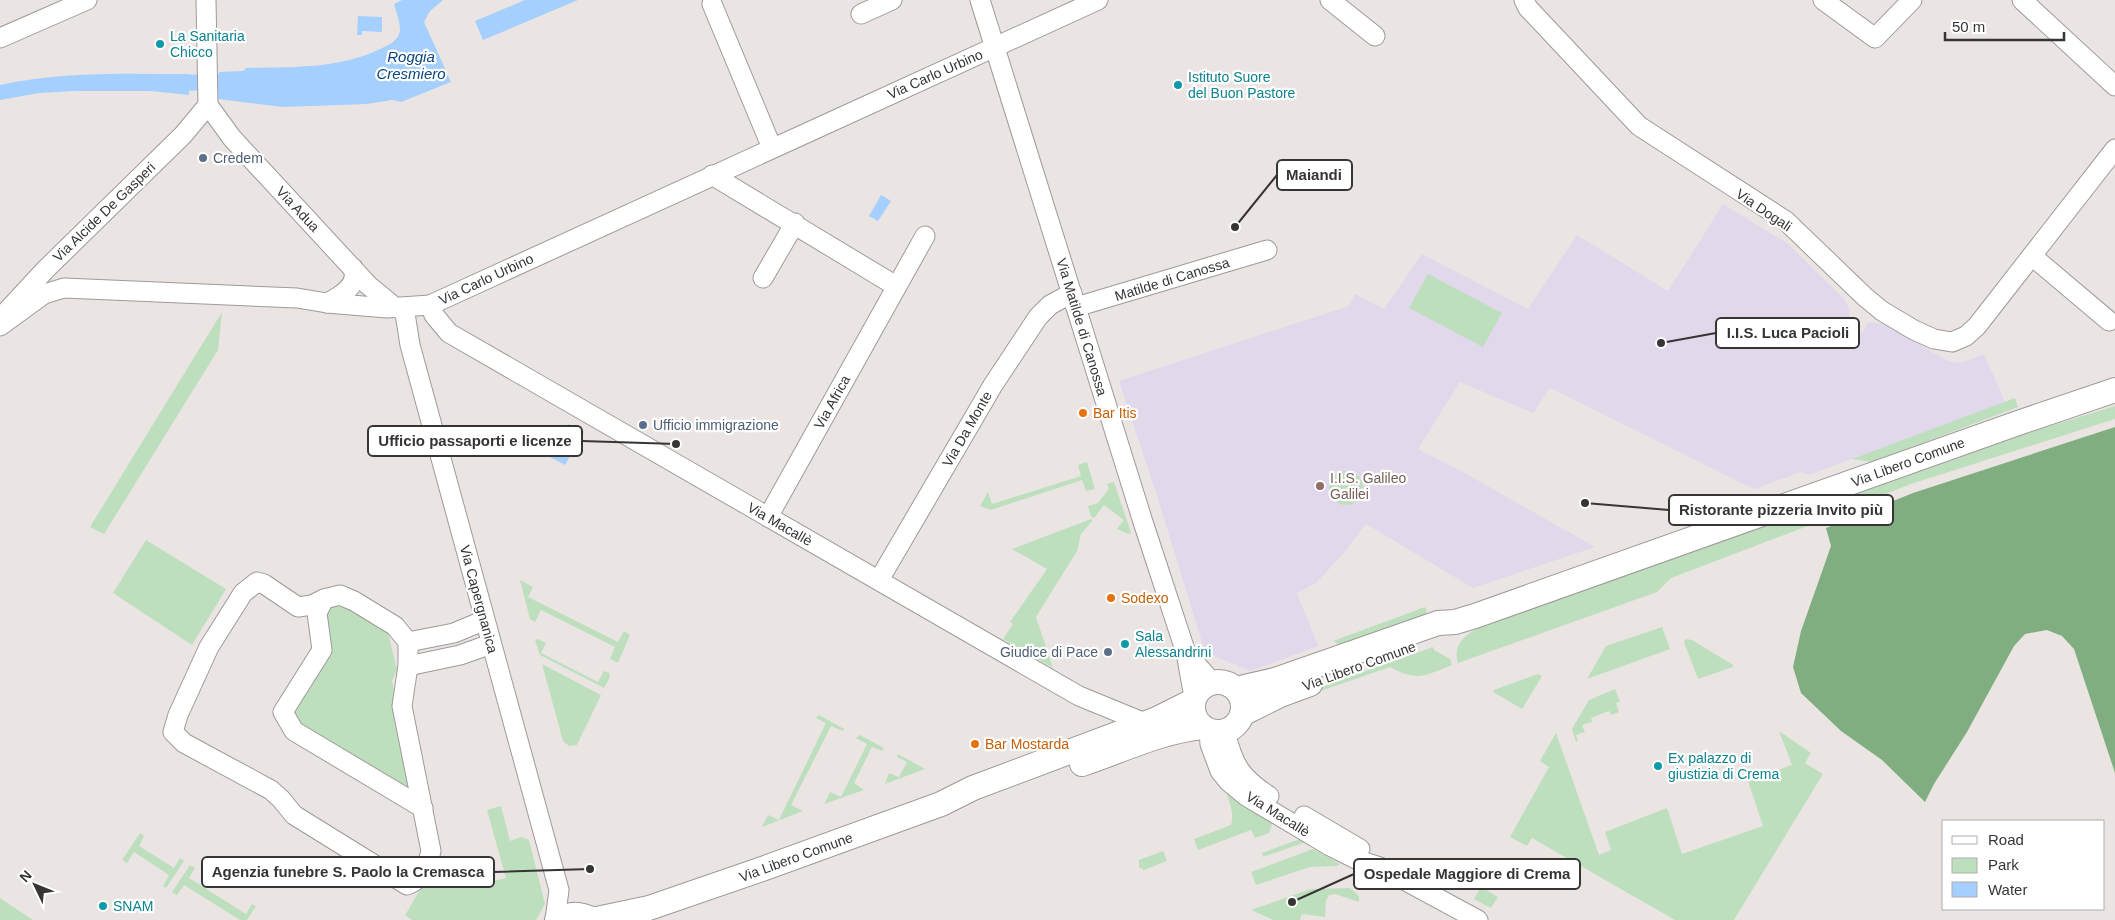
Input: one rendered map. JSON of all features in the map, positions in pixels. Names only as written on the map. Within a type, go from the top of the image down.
[{"type":"main road","name":"Via Libero Comune","points":[[1236,690],[1275,680],[1438,623],[1455,622],[1475,616],[2115,390]]},
{"type":"main road","name":"Via Libero Comune","points":[[942,804],[977,802],[1186,729],[1212,730],[1236,725],[1242,714],[1280,695],[1443,635],[1475,616]]},
{"type":"main road","points":[[1212,730],[1194,714],[1200,694],[1225,682],[1236,690],[1242,701],[1242,714]]},
{"type":"main road","name":"Via Libero Comune","points":[[556,920],[573,914],[589,918],[641,914],[942,804],[972,788],[1145,723],[1200,694]]},
{"type":"street","points":[[0,38],[87,0]]},
{"type":"street","points":[[206,0],[208,105]]},
{"type":"street","points":[[860,14],[892,0]]},
{"type":"street","name":"Via Matilde di Canossa","points":[[980,0],[1200,694]]},
{"type":"street","name":"Via Carlo Urbino","points":[[64,288],[297,298],[327,303],[400,307],[430,305],[1098,0]]},
{"type":"street","points":[[1330,0],[1375,36]]},
{"type":"street","name":"Via Dogali","points":[[1524,0],[1528,8],[1639,126],[1786,222],[1864,297],[1882,311],[1914,330],[1934,339],[1952,342],[1966,336],[1977,326],[2115,149]]},
{"type":"street","points":[[1823,0],[1875,38],[1912,0]]},
{"type":"street","points":[[2022,0],[2115,86]]},
{"type":"street","points":[[712,4],[772,148]]},
{"type":"street","name":"Via Alcide De Gasperi","points":[[0,319],[17,298],[183,134],[208,105]]},
{"type":"street","name":"Via Adua","points":[[208,105],[232,138],[368,285],[400,307]]},
{"type":"street","points":[[183,134],[198,128],[217,130],[232,138]]},
{"type":"street","points":[[712,175],[795,223],[896,286]]},
{"type":"street","points":[[763,278],[795,223]]},
{"type":"street","name":"Via Africa","points":[[768,517],[925,236]]},
{"type":"street","name":"Matilde di Canossa","points":[[1074,300],[1267,250]]},
{"type":"street","points":[[0,326],[44,294],[64,288],[62,274],[64,253]]},
{"type":"street","points":[[2032,256],[2109,321]]},
{"type":"street","points":[[327,303],[341,295],[352,284],[355,278],[353,268]]},
{"type":"street","name":"Via Da Monte","points":[[879,580],[993,385],[1038,317],[1050,305],[1074,300]]},
{"type":"street","name":"Via Macallè","points":[[430,305],[434,315],[450,332],[1079,696],[1145,723]]},
{"type":"street","name":"Via Capergnanica","points":[[400,307],[559,890],[556,920]]},
{"type":"street","points":[[257,582],[264,584],[298,607],[312,605],[324,599],[340,595],[395,626],[408,642],[408,666],[402,706],[431,851],[427,868],[417,881],[407,885],[294,815],[271,790],[184,743],[173,732],[178,715],[209,647],[243,593],[257,582]]},
{"type":"street","points":[[324,599],[317,613],[322,650],[282,712],[294,731],[423,808]]},
{"type":"street","points":[[408,642],[454,633],[485,620]]},
{"type":"street","points":[[408,666],[460,655],[491,644]]},
{"type":"street","name":"Via Macallè","points":[[1212,730],[1210,744],[1220,771],[1229,782],[1246,796],[1330,846],[1358,860],[1380,866],[1478,920]]},
{"type":"street","name":"Via Capergnanica","points":[[559,890],[589,918]]},
{"type":"shaded area","points":[[1723,204],[1788,244],[1845,300],[1849,309],[1850,325],[1862,333],[1868,322],[1883,324],[1950,362],[1961,363],[1984,354],[2005,402],[1809,475],[1801,472],[1754,489],[1550,388],[1533,413],[1460,382],[1418,449],[1463,472],[1595,547],[1473,588],[1366,524],[1342,555],[1316,583],[1297,593],[1318,646],[1250,671],[1205,652],[1119,381],[1349,306],[1355,294],[1384,309],[1422,254],[1528,309],[1577,235],[1668,291]]},
{"type":"green space","points":[[1428,274],[1502,313],[1483,347],[1409,308]]},
{"type":"green space","points":[[222,312],[218,350],[104,534],[90,527]]},
{"type":"green space","points":[[2015,398],[2018,407],[1872,462],[1852,459]]},
{"type":"green space","points":[[2115,406],[2115,419],[1911,484],[1821,519],[1816,506],[2001,441]]},
{"type":"green space","points":[[2115,427],[2115,773],[2074,649],[2062,636],[2047,630],[2025,634],[2014,646],[1967,732],[1934,784],[1925,802],[1882,760],[1841,731],[1801,693],[1793,667],[1801,631],[1831,546],[1826,528],[1913,493]]},
{"type":"green space","points":[[1087,462],[1095,489],[1086,491],[1082,480],[991,510],[980,506],[988,492],[992,504],[1081,476],[1078,465]]},
{"type":"green space","points":[[1346,471],[1353,472],[1358,476],[1362,481],[1362,495],[1358,500],[1353,504],[1346,505],[1339,504],[1334,500],[1330,495],[1329,488],[1330,481],[1334,476],[1339,472]]},
{"type":"green space","points":[[1114,482],[1131,533],[1128,534],[1117,529],[1124,520],[1104,505],[1094,518],[1091,517],[1088,506],[1098,503],[1109,489],[1107,484]]},
{"type":"green space","points":[[1808,508],[1813,524],[1671,578],[1657,592],[1458,663],[1458,647],[1462,640],[1474,630],[1496,619]]},
{"type":"green space","points":[[1091,519],[1093,520],[1081,534],[1077,551],[1036,617],[1053,668],[1003,639],[1013,624],[1010,622],[1047,569],[1012,549]]},
{"type":"green space","points":[[146,540],[226,589],[192,645],[113,593]]},
{"type":"green space","points":[[520,580],[533,587],[528,597],[618,642],[624,631],[630,635],[618,663],[610,659],[615,647],[541,610],[535,622],[530,619]]},
{"type":"green space","points":[[333,602],[343,603],[388,632],[397,670],[392,681],[412,783],[408,787],[401,789],[292,720],[289,712],[323,619]]},
{"type":"green space","points":[[1425,607],[1427,611],[1425,615],[1340,645],[1333,641]]},
{"type":"green space","points":[[1662,627],[1670,649],[1587,679],[1606,646]]},
{"type":"green space","points":[[538,639],[546,643],[541,653],[598,682],[604,671],[609,673],[610,677],[604,688],[540,655],[535,640]]},
{"type":"green space","points":[[1686,639],[1692,640],[1733,665],[1733,667],[1698,679],[1684,642]]},
{"type":"green space","points":[[1433,647],[1434,650],[1450,659],[1452,665],[1421,676],[1408,675],[1390,667],[1289,702],[1288,699]]},
{"type":"green space","points":[[542,664],[601,695],[577,745],[569,746],[563,741]]},
{"type":"green space","points":[[1538,674],[1542,676],[1522,709],[1493,692],[1494,690]]},
{"type":"green space","points":[[1615,689],[1620,702],[1616,703],[1619,712],[1611,715],[1609,711],[1591,718],[1592,722],[1582,725],[1585,732],[1576,735],[1578,741],[1576,742],[1572,729],[1589,700]]},
{"type":"green space","points":[[819,715],[844,729],[843,731],[831,726],[791,805],[803,811],[762,827],[768,815],[779,820],[826,723],[816,718]]},
{"type":"green space","points":[[1779,731],[1811,753],[1805,763],[1823,774],[1734,920],[1675,920],[1532,838],[1527,846],[1510,837],[1549,767],[1540,761],[1556,733],[1599,855],[1611,850],[1605,832],[1667,808],[1682,854],[1763,826],[1748,781],[1792,765]]},
{"type":"green space","points":[[860,735],[884,748],[882,751],[872,747],[854,783],[864,790],[824,804],[830,792],[841,797],[867,744],[856,738]]},
{"type":"green space","points":[[898,754],[925,769],[885,784],[889,773],[899,777],[907,762],[897,757]]},
{"type":"green space","points":[[1225,788],[1273,821],[1269,833],[1255,838],[1251,830],[1198,850],[1194,839],[1231,825],[1232,811]]},
{"type":"green space","points":[[501,806],[510,841],[521,837],[529,840],[545,904],[536,920],[412,920],[405,915],[427,881],[442,870],[460,866],[466,888],[506,878],[487,810]]},
{"type":"green space","points":[[140,833],[144,836],[139,846],[174,868],[180,858],[184,861],[166,888],[163,886],[169,875],[134,852],[127,863],[122,860]]},
{"type":"green space","points":[[1300,839],[1312,840],[1263,857],[1262,853]]},
{"type":"green space","points":[[1313,849],[1340,864],[1337,866],[1310,867],[1256,885],[1251,872]]},
{"type":"green space","points":[[1163,851],[1167,861],[1144,870],[1139,867],[1139,860]]},
{"type":"green space","points":[[190,865],[195,868],[189,878],[246,914],[252,904],[256,906],[247,920],[240,920],[184,885],[177,895],[172,892]]},
{"type":"green space","points":[[1481,887],[1498,897],[1491,908],[1474,899]]},
{"type":"green space","points":[[1350,888],[1359,896],[1359,902],[1335,894],[1329,895],[1326,901],[1325,917],[1302,914],[1300,920],[1273,920],[1251,910],[1311,889]]},
{"type":"green space","points":[[0,898],[33,920],[0,920]]},
{"type":"water","name":"Roggia Cresmiero","points":[[402,0],[443,0],[430,11],[424,22],[451,82],[401,102],[392,100],[367,104],[283,107],[218,99],[219,72],[243,71],[246,68],[330,64],[346,61],[385,47],[392,43],[399,34],[399,24],[394,4]]},
{"type":"water","name":"Roggia Cresmiero","points":[[525,0],[578,0],[483,40],[475,21]]},
{"type":"water","points":[[358,16],[382,17],[382,32],[362,31],[362,35],[357,35]]},
{"type":"water","points":[[94,74],[189,74],[189,95],[151,91],[75,91],[39,93],[0,100],[0,85],[47,77]]},
{"type":"water","points":[[881,195],[891,201],[878,221],[869,216]]},
{"type":"water","points":[[568,424],[584,432],[565,465],[550,457]]},
{"type":"waterway","name":"Roggia Cresmiero","points":[[169,83],[219,82]]},
{"type":"place","name":"La Sanitaria Chicco","points":[[160,44]]},
{"type":"place","name":"Istituto Suore del Buon Pastore","points":[[1178,85]]},
{"type":"place","name":"Credem","points":[[203,158]]},
{"type":"place","name":"Maiandi","points":[[1235,227]]},
{"type":"place","name":"I.I.S. Luca Pacioli","points":[[1661,343]]},
{"type":"place","name":"Bar Itis","points":[[1083,413]]},
{"type":"place","name":"Ufficio immigrazione","points":[[643,425]]},
{"type":"place","name":"Ufficio passaporti e licenze","points":[[676,444]]},
{"type":"place","name":"I.I.S. Galileo Galilei","points":[[1320,486]]},
{"type":"place","name":"Ristorante pizzeria Invito più","points":[[1585,503]]},
{"type":"place","name":"Sodexo","points":[[1111,598]]},
{"type":"place","name":"Sala Alessandrini","points":[[1125,644]]},
{"type":"place","name":"Giudice di Pace","points":[[1108,652]]},
{"type":"place","name":"Bar Mostarda","points":[[975,744]]},
{"type":"place","name":"Ex palazzo di giustizia di Crema","points":[[1658,766]]},
{"type":"place","name":"Agenzia funebre S. Paolo la Cremasca","points":[[590,869]]},
{"type":"place","name":"Ospedale Maggiore di Crema","points":[[1292,902]]},
{"type":"place","name":"SNAM","points":[[103,906]]}]
